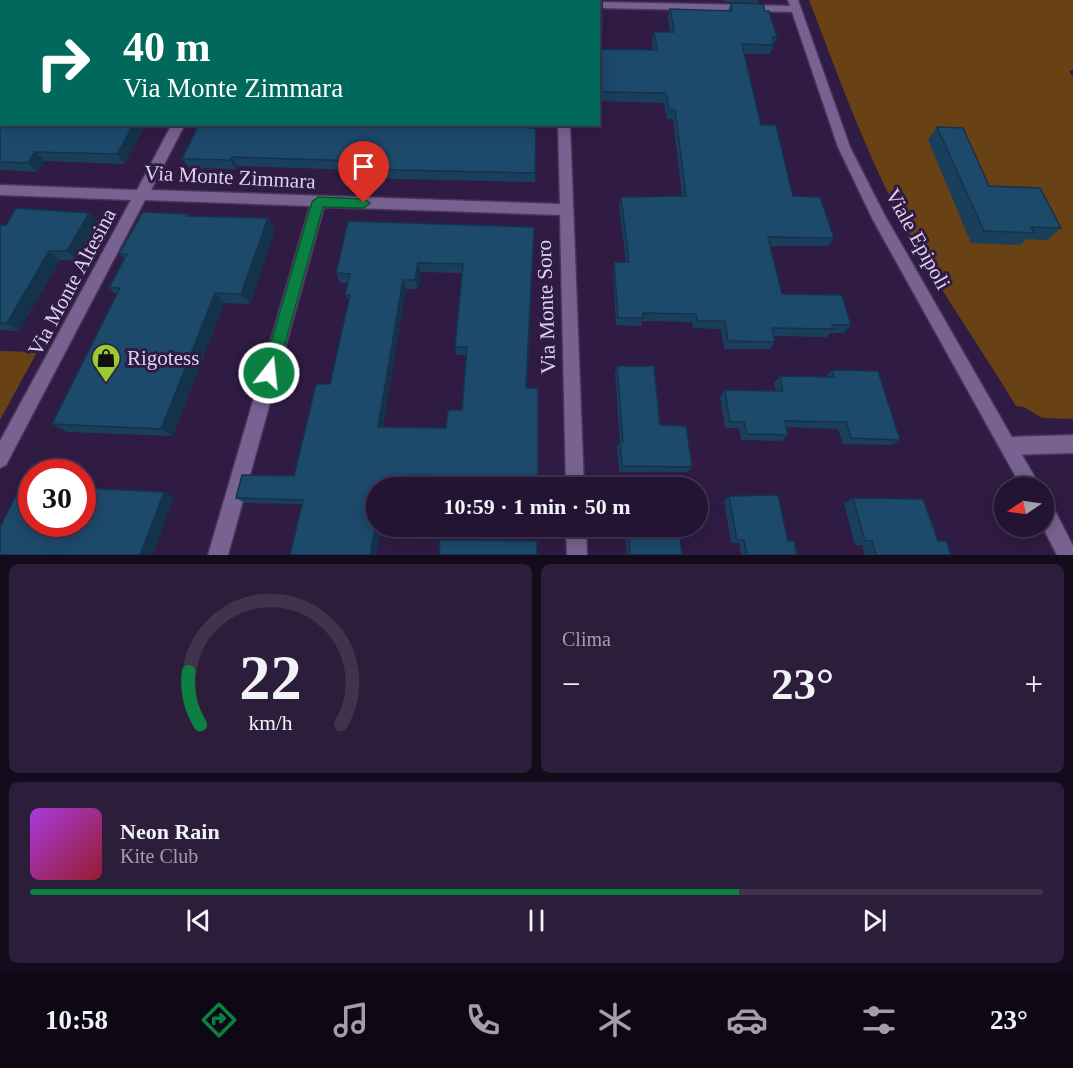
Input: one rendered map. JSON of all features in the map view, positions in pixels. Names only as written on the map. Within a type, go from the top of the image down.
[{"type":"street","points":[[600,5],[794,4]]},
{"type":"street","name":"Viale Epipoli","points":[[794,4],[849,157],[879,216],[1026,477]]},
{"type":"street","name":"Via Monte Altesina","points":[[0,459],[178,126]]},
{"type":"street","name":"Via Monte Soro","points":[[564,126],[575,477]]},
{"type":"street","name":"Via Monte Zimmara","points":[[0,190],[567,210]]},
{"type":"street","points":[[218,555],[318,202]]},
{"type":"street","points":[[1009,446],[1073,444]]},
{"type":"street","points":[[1054,530],[1067,555]]},
{"type":"street","points":[[576,537],[577,555]]},
{"type":"shaded area","points":[[809,0],[1073,0],[1073,70],[1069,71],[1073,77],[1073,419],[1042,418],[1024,407],[1016,406],[954,308],[923,258],[883,182],[849,105]]},
{"type":"shaded area","points":[[0,351],[37,352],[0,420]]},
{"type":"building","points":[[600,0],[602,1],[603,23],[600,23]]},
{"type":"building","points":[[731,3],[763,4],[765,11],[769,11],[777,37],[772,37],[774,45],[742,44],[761,125],[776,125],[793,196],[820,197],[834,238],[768,237],[782,294],[842,295],[851,325],[832,325],[833,329],[772,328],[775,342],[728,341],[725,321],[697,321],[696,314],[643,313],[643,318],[618,318],[614,262],[629,262],[621,197],[686,196],[675,110],[669,110],[666,93],[600,92],[600,49],[657,50],[654,32],[674,32],[670,9],[732,11]]},
{"type":"building","points":[[0,126],[133,126],[117,154],[35,152],[28,163],[0,162]]},
{"type":"building","points":[[198,126],[528,126],[527,128],[536,128],[535,173],[354,169],[356,161],[232,157],[230,160],[182,159]]},
{"type":"building","points":[[937,127],[963,128],[989,186],[1040,188],[1061,228],[1031,227],[1034,233],[984,231]]},
{"type":"building","points":[[16,208],[89,213],[67,251],[49,251],[7,323],[0,323],[0,225],[6,225]]},
{"type":"building","points":[[143,212],[188,214],[187,216],[268,218],[241,294],[215,293],[161,429],[52,424],[120,288],[109,288],[127,254],[119,254]]},
{"type":"building","points":[[348,221],[534,227],[526,388],[538,388],[538,477],[413,475],[413,477],[366,477],[366,537],[373,537],[370,555],[290,555],[303,500],[236,498],[242,475],[294,476],[316,384],[330,384],[350,295],[345,295],[350,274],[336,273]],"holes":[[[418,263],[463,264],[455,347],[467,347],[462,410],[448,410],[446,428],[378,427],[403,280],[415,280]]]},
{"type":"building","points":[[617,366],[654,366],[660,425],[686,426],[692,467],[622,466],[620,441],[623,442]]},
{"type":"building","points":[[832,370],[878,371],[900,440],[851,438],[846,422],[785,421],[788,435],[747,434],[744,422],[730,422],[725,390],[783,391],[780,376],[834,377]]},
{"type":"building","points":[[96,489],[164,492],[140,555],[0,555],[0,527],[18,491],[18,537],[96,537]]},
{"type":"building","points":[[778,495],[788,541],[794,541],[797,555],[747,555],[744,540],[737,540],[729,496]]},
{"type":"building","points":[[853,498],[923,499],[938,541],[946,541],[951,555],[876,555],[872,541],[865,541]]},
{"type":"building","points":[[629,537],[680,537],[682,555],[630,555]]},
{"type":"building","points":[[440,540],[537,541],[537,555],[439,555]]},
{"type":"place","name":"Rigotess","points":[[106,384]]},
{"type":"route","points":[[269,373],[318,202],[364,203]]}]
